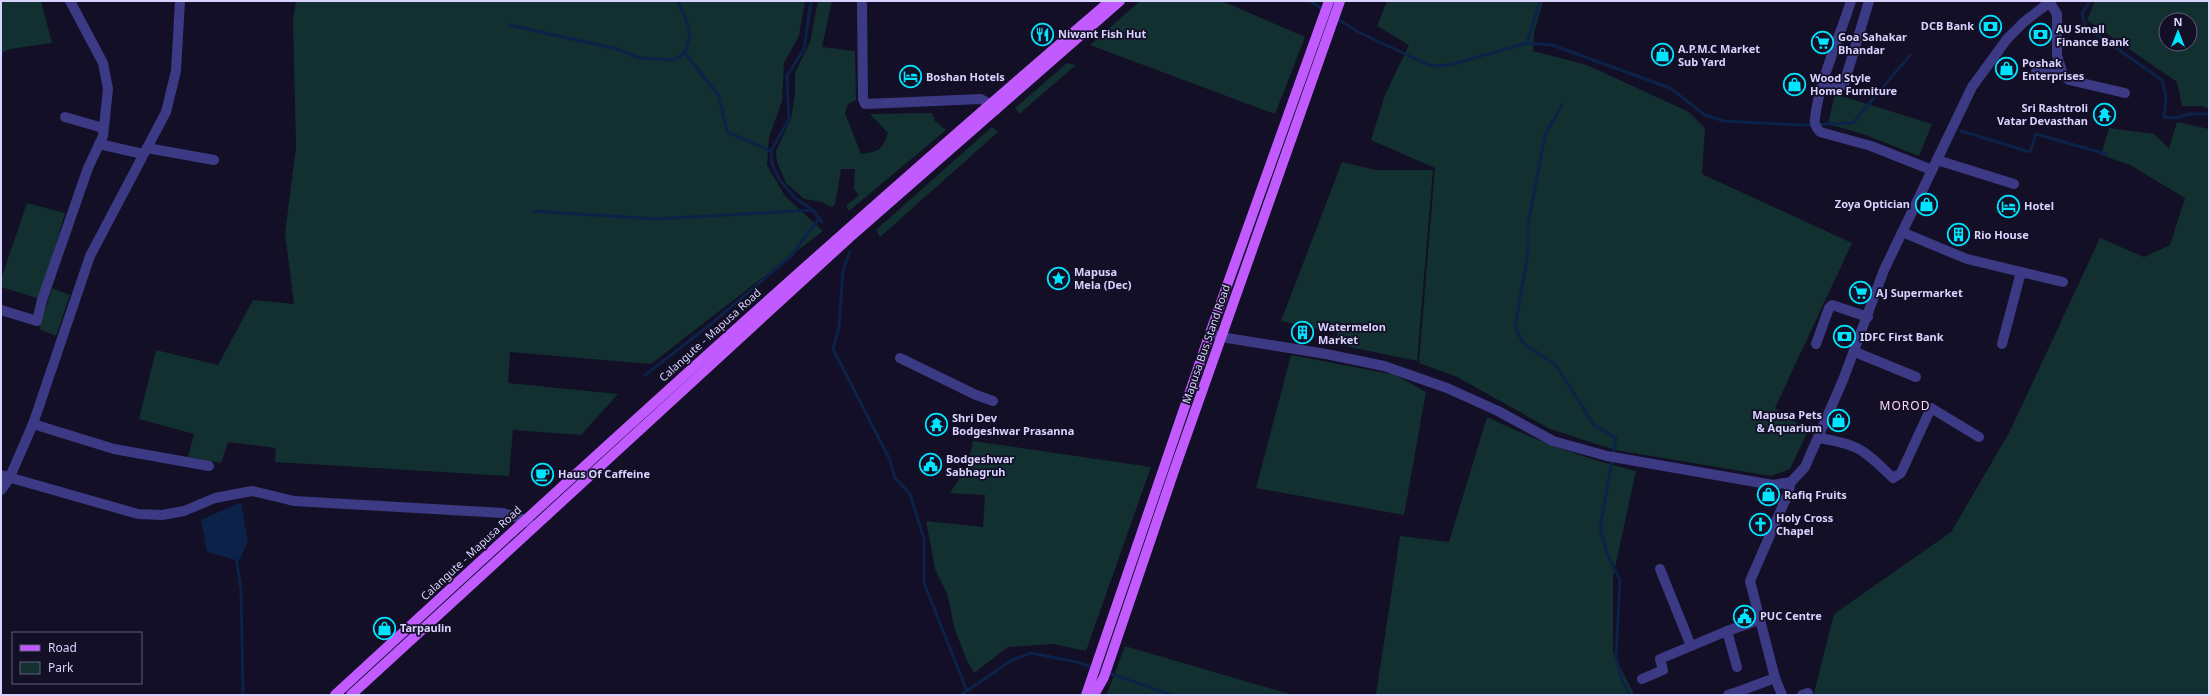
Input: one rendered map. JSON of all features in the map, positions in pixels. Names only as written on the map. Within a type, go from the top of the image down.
[{"type":"main road","name":"Calangute - Mapusa Road","points":[[351,695],[849,238],[1110,1]]},
{"type":"main road","name":"Calangute - Mapusa Road","points":[[335,695],[524,520],[717,345],[993,107],[1120,1]]},
{"type":"main road","name":"Mapusa Bus Stand Road","points":[[1086,695],[1210,333],[1329,1]]},
{"type":"main road","name":"Mapusa Bus Stand Road","points":[[1094,695],[1104,677],[1221,337],[1340,1]]},
{"type":"street","points":[[1,310],[37,321],[42,300],[82,183],[99,144],[103,128],[108,89],[103,63],[70,1]]},
{"type":"street","points":[[1,490],[5,477],[33,424],[90,256],[166,112],[176,71],[180,1]]},
{"type":"street","points":[[1851,1],[1823,88],[1815,118],[1816,126],[1820,132],[1871,146],[1932,170]]},
{"type":"street","points":[[1823,88],[1839,88],[1844,84],[1869,1]]},
{"type":"street","points":[[1782,695],[1775,678],[1750,581],[1787,496],[1790,482],[1805,467],[1818,438],[1855,352],[1884,270],[1972,87],[2007,40],[2024,22],[2050,2],[2057,14],[2057,55],[2062,75]]},
{"type":"street","points":[[862,4],[863,99],[865,104],[981,99],[993,107]]},
{"type":"street","points":[[2036,72],[2062,75],[2070,80],[2124,93]]},
{"type":"street","points":[[65,117],[103,128]]},
{"type":"street","points":[[99,144],[214,160]]},
{"type":"street","points":[[1937,160],[2014,184]]},
{"type":"street","points":[[1902,232],[1967,258],[2063,282]]},
{"type":"street","points":[[2002,344],[2021,272]]},
{"type":"street","points":[[1816,344],[1829,308],[1832,305],[1835,304],[1868,317]]},
{"type":"street","points":[[1210,333],[1221,337],[1326,354],[1384,366],[1447,388],[1504,414],[1553,441],[1611,457],[1772,485],[1790,482]]},
{"type":"street","points":[[1855,352],[1916,377]]},
{"type":"street","points":[[900,358],[976,395],[992,401]]},
{"type":"street","points":[[1818,438],[1845,442],[1866,452],[1893,478],[1901,473],[1931,408],[1979,437]]},
{"type":"street","points":[[33,424],[114,449],[209,466]]},
{"type":"street","points":[[5,477],[138,514],[162,515],[184,511],[215,498],[252,491],[294,501],[503,514],[524,520],[533,527]]},
{"type":"street","points":[[1660,569],[1691,646]]},
{"type":"street","points":[[1642,679],[1663,670],[1660,659],[1727,631],[1759,620]]},
{"type":"street","points":[[1727,631],[1737,666]]},
{"type":"street","points":[[1728,695],[1741,693],[1775,678]]},
{"type":"green space","points":[[1,1],[41,1],[52,43],[10,49],[1,53]]},
{"type":"green space","points":[[296,1],[805,1],[799,36],[784,63],[782,101],[769,137],[767,165],[785,196],[823,231],[651,364],[510,352],[508,383],[618,394],[581,435],[513,430],[509,476],[275,462],[276,448],[228,442],[221,463],[188,457],[194,434],[139,419],[156,350],[218,365],[253,300],[294,304],[285,233],[296,147],[293,20]]},
{"type":"green space","points":[[818,1],[832,1],[822,47],[855,51],[856,100],[848,104],[845,113],[861,154],[876,151],[882,147],[888,133],[870,114],[932,113],[935,121],[946,130],[849,211],[846,206],[859,195],[854,189],[855,169],[841,169],[835,205],[831,207],[822,202],[804,199],[786,183],[777,162],[776,151],[791,119],[795,95],[795,73],[810,42]]},
{"type":"green space","points":[[1140,1],[1222,1],[1305,37],[1275,114],[1090,45]]},
{"type":"green space","points":[[1387,1],[1543,1],[1534,33],[1533,51],[1587,65],[1689,112],[1705,128],[1702,174],[1852,243],[1775,408],[1808,431],[1790,469],[1771,476],[1615,450],[1550,429],[1457,377],[1419,363],[1435,168],[1371,140],[1385,95],[1409,45],[1377,26]]},
{"type":"green space","points":[[2095,1],[2209,1],[2209,109],[2202,106],[2182,106],[2177,82],[2087,20]]},
{"type":"green space","points":[[1067,63],[1076,65],[1019,114],[1015,108]]},
{"type":"green space","points":[[1835,94],[1932,124],[1919,156],[1863,134],[1828,124]]},
{"type":"green space","points":[[2177,122],[2209,129],[2209,695],[1815,695],[1814,693],[1834,614],[1951,532],[2009,433],[2100,238],[2144,257],[2170,245],[2185,198],[2130,165],[2101,155],[2109,128],[2154,134],[2169,148]]},
{"type":"green space","points":[[992,127],[998,132],[880,237],[876,230]]},
{"type":"green space","points":[[1342,162],[1376,170],[1433,170],[1417,361],[1336,344],[1338,333],[1281,321]]},
{"type":"green space","points":[[27,203],[65,213],[40,299],[1,287],[1,279]]},
{"type":"green space","points":[[52,288],[70,295],[56,336],[39,329]]},
{"type":"green space","points":[[1291,355],[1396,375],[1426,392],[1404,515],[1256,488]]},
{"type":"green space","points":[[1487,417],[1560,448],[1636,471],[1613,577],[1613,653],[1634,694],[1653,695],[1376,695],[1400,536],[1449,542]]},
{"type":"green space","points":[[973,441],[1151,467],[1086,651],[1053,644],[1008,647],[974,673],[967,661],[954,627],[948,596],[935,569],[926,521],[983,527],[985,495],[950,493],[968,465]]},
{"type":"green space","points":[[1125,646],[1293,695],[1107,694]]},
{"type":"water","points":[[241,502],[248,542],[239,561],[207,552],[201,520]]},
{"type":"waterway","points":[[677,1],[685,16],[690,35],[685,53],[719,96],[727,132],[771,151]]},
{"type":"waterway","points":[[811,1],[804,49],[787,76],[789,119],[771,151],[772,164],[779,179],[796,199],[813,210],[822,222]]},
{"type":"waterway","points":[[1310,1],[1358,32],[1431,66],[1449,65],[1527,43],[1552,45],[1670,88],[1705,115],[1724,121],[1800,125],[1853,123],[1910,55]]},
{"type":"waterway","points":[[1527,43],[1540,1]]},
{"type":"waterway","points":[[2090,1],[2082,14],[2086,27],[2162,80],[2166,97],[2164,117],[2176,118],[2189,114],[2209,114]]},
{"type":"waterway","points":[[509,25],[617,49],[639,58],[673,60],[685,53]]},
{"type":"waterway","points":[[1562,105],[1545,135],[1528,225],[1528,253],[1515,327],[1524,344],[1555,364],[1594,425],[1616,438],[1600,528],[1608,556],[1620,580],[1616,657],[1622,681],[1630,695]]},
{"type":"waterway","points":[[1961,131],[2030,152],[2036,134],[2106,154]]},
{"type":"waterway","points":[[534,211],[655,219],[813,210]]},
{"type":"waterway","points":[[645,375],[711,324],[792,255],[819,218]]},
{"type":"waterway","points":[[850,252],[843,270],[839,327],[833,349],[890,460],[895,478],[910,494],[924,539],[924,583],[967,691]]},
{"type":"waterway","points":[[236,557],[241,590],[243,695]]},
{"type":"waterway","points":[[961,695],[1012,660],[1031,653],[1077,662],[1172,695]]},
{"type":"place","name":"DCB Bank","points":[[1990,26]]},
{"type":"place","name":"Niwant Fish Hut","points":[[1042,34]]},
{"type":"place","name":"AU Small Finance Bank","points":[[2041,35]]},
{"type":"place","name":"Goa Sahakar Bhandar","points":[[1823,43]]},
{"type":"place","name":"A.P.M.C Market Sub Yard","points":[[1662,55]]},
{"type":"place","name":"Poshak Enterprises","points":[[2006,69]]},
{"type":"place","name":"Boshan Hotels","points":[[911,77]]},
{"type":"place","name":"Wood Style Home Furniture","points":[[1795,84]]},
{"type":"place","name":"Sri Rashtroli Vatar Devasthan","points":[[2104,114]]},
{"type":"place","name":"Zoya Optician","points":[[1926,204]]},
{"type":"place","name":"Hotel","points":[[2008,206]]},
{"type":"place","name":"Rio House","points":[[1958,235]]},
{"type":"place","name":"Mapusa Mela (Dec)","points":[[1058,278]]},
{"type":"place","name":"AJ Supermarket","points":[[1860,293]]},
{"type":"place","name":"Watermelon Market","points":[[1302,333]]},
{"type":"place","name":"IDFC First Bank","points":[[1845,337]]},
{"type":"place","name":"Mapusa Pets & Aquarium","points":[[1838,421]]},
{"type":"place","name":"Shri Dev Bodgeshwar Prasanna","points":[[937,424]]},
{"type":"place","name":"Bodgeshwar Sabhagruh","points":[[931,465]]},
{"type":"place","name":"Haus Of Caffeine","points":[[543,474]]},
{"type":"place","name":"Rafiq Fruits","points":[[1768,495]]},
{"type":"place","name":"Holy Cross Chapel","points":[[1761,524]]},
{"type":"place","name":"PUC Centre","points":[[1745,616]]},
{"type":"place","name":"Tarpaulin","points":[[384,628]]},
{"type":"district","name":"MOROD","points":[[1905,406]]}]
